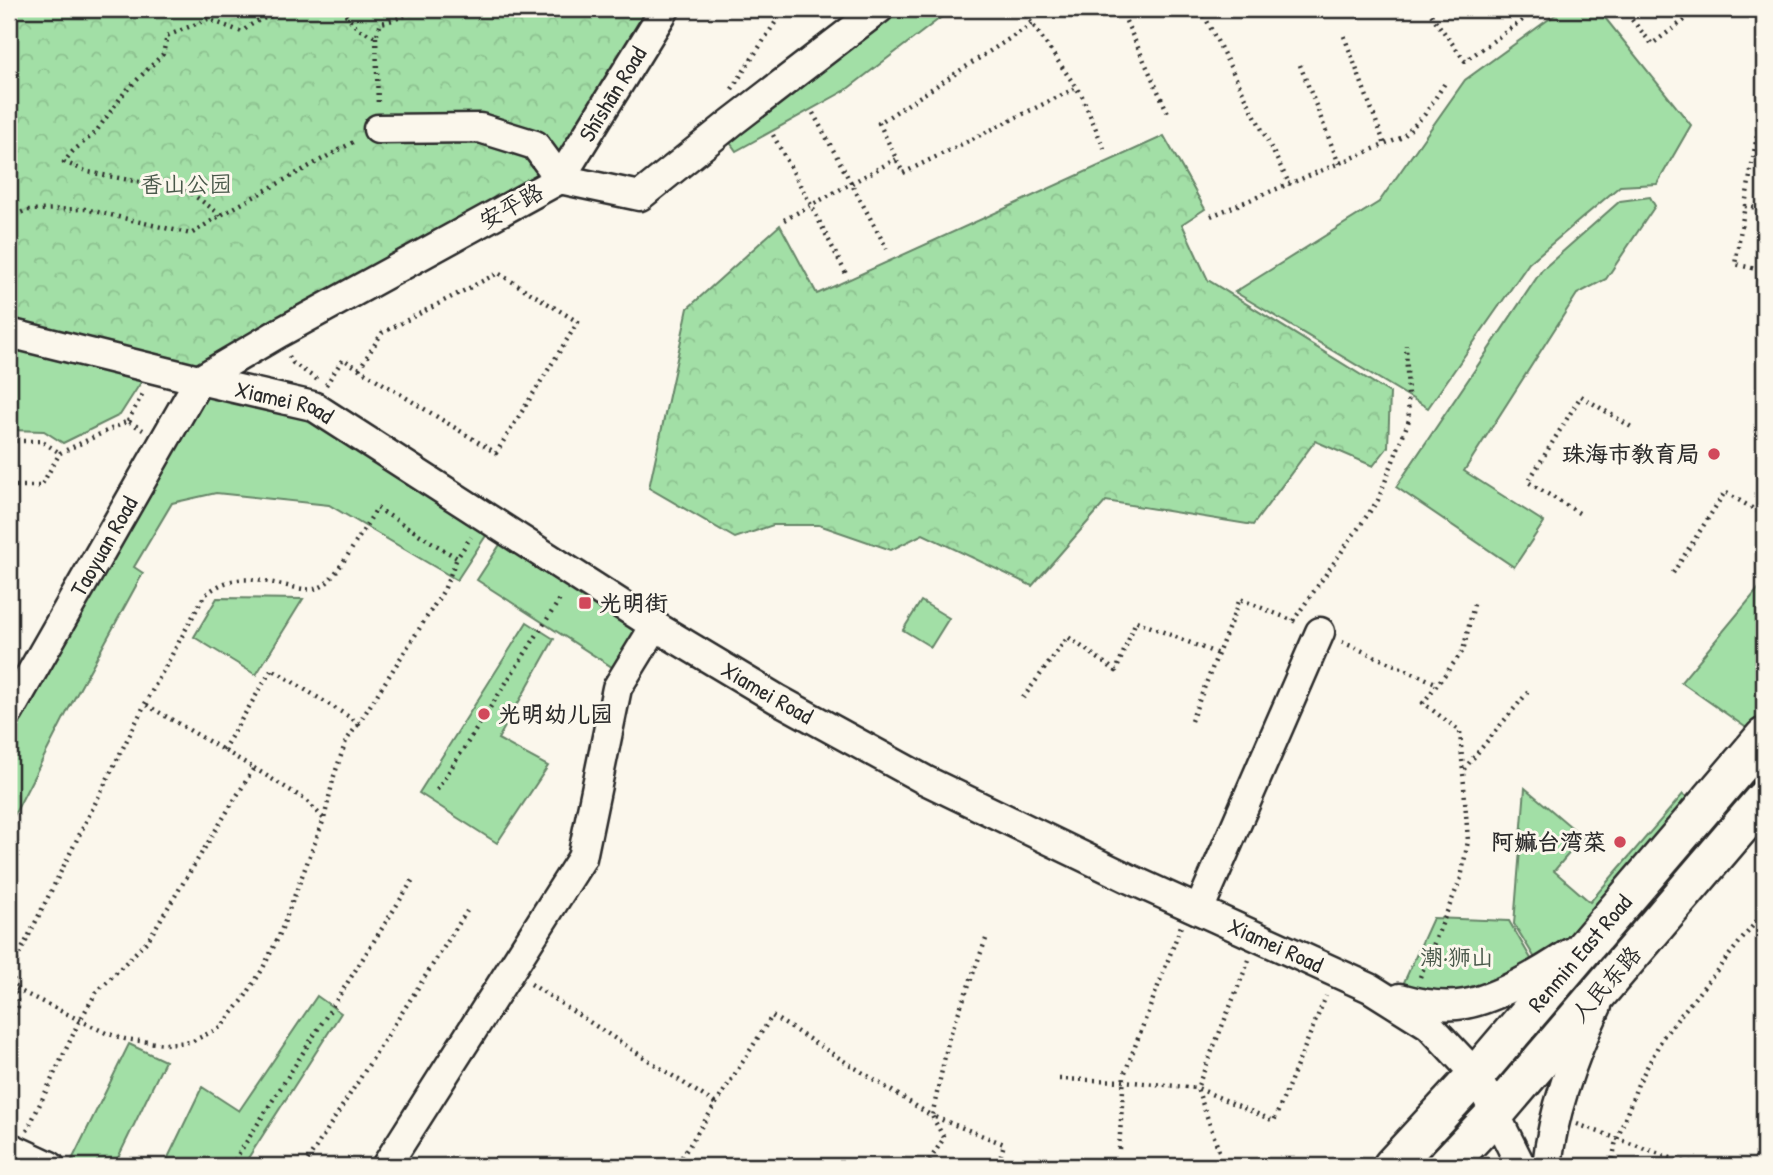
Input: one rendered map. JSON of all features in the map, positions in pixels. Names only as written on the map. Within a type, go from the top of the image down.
[{"type":"main road","name":"Renmin East Road","points":[[1392,1166],[1476,1075],[1764,737]]},
{"type":"main road","name":"人民东路","points":[[1446,1166],[1496,1113],[1764,799]]},
{"type":"street","name":"Shīshān Road","points":[[560,179],[665,9]]},
{"type":"street","name":"安平路","points":[[199,380],[279,333],[560,179],[640,196],[879,9]]},
{"type":"street","points":[[378,129],[480,128],[535,145],[560,179]]},
{"type":"street","name":"Xiamei Road","points":[[9,333],[199,380],[319,396],[484,517],[655,626],[777,699],[925,780],[1370,988],[1429,1025],[1476,1075],[1521,1166]]},
{"type":"street","name":"Taoyuan Road","points":[[9,712],[199,380]]},
{"type":"street","points":[[386,1166],[582,858],[617,688],[655,626]]},
{"type":"street","points":[[1194,908],[1320,632]]},
{"type":"street","points":[[1370,988],[1430,1005],[1465,1004],[1539,973],[1592,938]]},
{"type":"street","points":[[1547,1166],[1555,1117],[1574,1058],[1610,979]]},
{"type":"street","points":[[13,1149],[50,1166]]},
{"type":"path","points":[[221,215],[181,186],[155,185],[88,173],[64,162],[73,151],[95,134],[124,93],[163,54],[167,36],[208,19],[242,32],[253,21],[286,9]]},
{"type":"path","points":[[341,9],[358,29],[376,37]]},
{"type":"path","points":[[9,219],[26,210],[85,209],[191,234],[378,129],[376,37],[382,23],[423,9]]},
{"type":"path","points":[[732,89],[784,9]]},
{"type":"path","points":[[1022,9],[1082,96],[1105,151]]},
{"type":"path","points":[[1119,9],[1168,113]]},
{"type":"path","points":[[1201,9],[1290,185]]},
{"type":"path","points":[[1427,9],[1465,61],[1538,9]]},
{"type":"path","points":[[1623,9],[1652,44],[1694,13],[1695,9]]},
{"type":"path","points":[[1032,24],[879,123],[903,173],[1076,88]]},
{"type":"path","points":[[1344,36],[1385,145]]},
{"type":"path","points":[[1300,65],[1339,164]]},
{"type":"path","points":[[1211,216],[1403,137],[1425,114],[1447,80]]},
{"type":"path","points":[[1764,93],[1735,264],[1764,271]]},
{"type":"path","points":[[813,113],[887,249]]},
{"type":"path","points":[[773,135],[846,274]]},
{"type":"path","points":[[1756,142],[1764,144]]},
{"type":"path","points":[[784,220],[896,159]]},
{"type":"path","points":[[1745,206],[1764,209]]},
{"type":"path","points":[[279,333],[293,363],[319,396],[343,359],[359,369],[496,453],[578,322],[498,273],[382,333],[359,369]]},
{"type":"path","points":[[1293,621],[1378,500],[1409,420],[1406,345]]},
{"type":"path","points":[[9,486],[41,486],[60,453],[128,421],[156,370]]},
{"type":"path","points":[[1579,513],[1528,482],[1581,396],[1633,428]]},
{"type":"path","points":[[128,421],[163,442]]},
{"type":"path","points":[[9,441],[41,441],[60,453]]},
{"type":"path","points":[[1673,573],[1726,492],[1764,515]]},
{"type":"path","points":[[9,1027],[19,1007],[12,969],[145,704],[204,596],[215,587],[233,580],[251,579],[310,591],[324,585],[335,574],[377,508],[457,558]]},
{"type":"path","points":[[15,988],[125,1040],[164,1044],[191,1042],[220,1027],[243,1000],[279,936],[324,819],[346,741],[444,590],[457,558],[484,517]]},
{"type":"path","points":[[438,790],[576,575]]},
{"type":"path","points":[[1420,978],[1461,878],[1468,841],[1460,731],[1423,702],[1464,651],[1475,600]]},
{"type":"path","points":[[1023,698],[1068,638],[1116,671],[1136,621],[1218,654]]},
{"type":"path","points":[[223,750],[272,669],[359,723]]},
{"type":"path","points":[[1463,769],[1528,692]]},
{"type":"path","points":[[145,704],[306,800],[324,819]]},
{"type":"path","points":[[13,1149],[96,993],[148,940],[254,768]]},
{"type":"path","points":[[231,1166],[414,878]]},
{"type":"path","points":[[1119,1149],[1124,1074],[1194,908]]},
{"type":"path","points":[[304,1166],[467,911]]},
{"type":"path","points":[[1612,1166],[1618,1138],[1638,1084],[1663,1037],[1764,912]]},
{"type":"path","points":[[1219,1151],[1196,1088],[1258,937]]},
{"type":"path","points":[[926,1166],[944,1138],[932,1116],[949,1038],[986,939]]},
{"type":"path","points":[[510,970],[716,1104]]},
{"type":"path","points":[[1059,1079],[1123,1081],[1196,1088],[1274,1121],[1336,972]]},
{"type":"path","points":[[678,1163],[772,1016],[932,1116],[1004,1144],[998,1166]]},
{"type":"path","points":[[1555,1117],[1618,1138],[1679,1164],[1718,1166]]},
{"type":"path","points":[[1057,1158],[1059,1166]]},
{"type":"green space","name":"香山公园","points":[[9,9],[662,9],[558,176],[198,379],[9,332]]},
{"type":"green space","points":[[887,9],[952,9],[846,90],[736,151],[724,134]]},
{"type":"green space","points":[[1563,9],[1598,9],[1691,125],[1657,184],[1620,186],[1529,263],[1428,408],[1235,292],[1379,202],[1465,80]]},
{"type":"green space","points":[[1164,136],[1205,209],[1182,224],[1208,280],[1390,393],[1388,447],[1373,466],[1315,441],[1253,525],[1106,501],[1032,586],[923,534],[891,550],[819,525],[773,525],[735,538],[649,488],[688,308],[780,225],[817,294]]},
{"type":"green space","points":[[1650,197],[1655,206],[1606,279],[1577,294],[1464,471],[1544,522],[1514,567],[1396,487],[1542,270],[1620,201]]},
{"type":"green space","points":[[9,344],[145,376],[120,415],[63,443],[44,431],[9,430]]},
{"type":"green space","points":[[204,391],[309,415],[489,531],[457,580],[329,505],[216,493],[172,503],[134,567],[143,573],[9,825],[9,732]]},
{"type":"green space","points":[[505,537],[640,624],[612,667],[477,580]]},
{"type":"green space","points":[[1764,582],[1764,729],[1758,736],[1681,682]]},
{"type":"green space","points":[[217,598],[303,599],[256,675],[194,637]]},
{"type":"green space","points":[[921,601],[949,618],[931,647],[903,630]]},
{"type":"green space","points":[[527,622],[554,639],[498,739],[548,766],[497,843],[419,793]]},
{"type":"green space","points":[[1525,788],[1583,837],[1554,871],[1590,902],[1683,794],[1699,806],[1592,931],[1538,963],[1514,924]]},
{"type":"green space","name":"潮·狮山","points":[[1433,918],[1509,921],[1537,969],[1470,994],[1400,991]]},
{"type":"green space","points":[[317,996],[341,1013],[243,1166],[164,1166],[202,1087],[239,1111]]},
{"type":"green space","points":[[129,1044],[165,1061],[114,1166],[69,1166]]},
{"type":"place","name":"珠海市教育局","points":[[1714,454]]},
{"type":"place","name":"光明街","points":[[585,603]]},
{"type":"place","name":"光明幼儿园","points":[[484,714]]},
{"type":"place","name":"阿嫲台湾菜","points":[[1620,842]]}]
